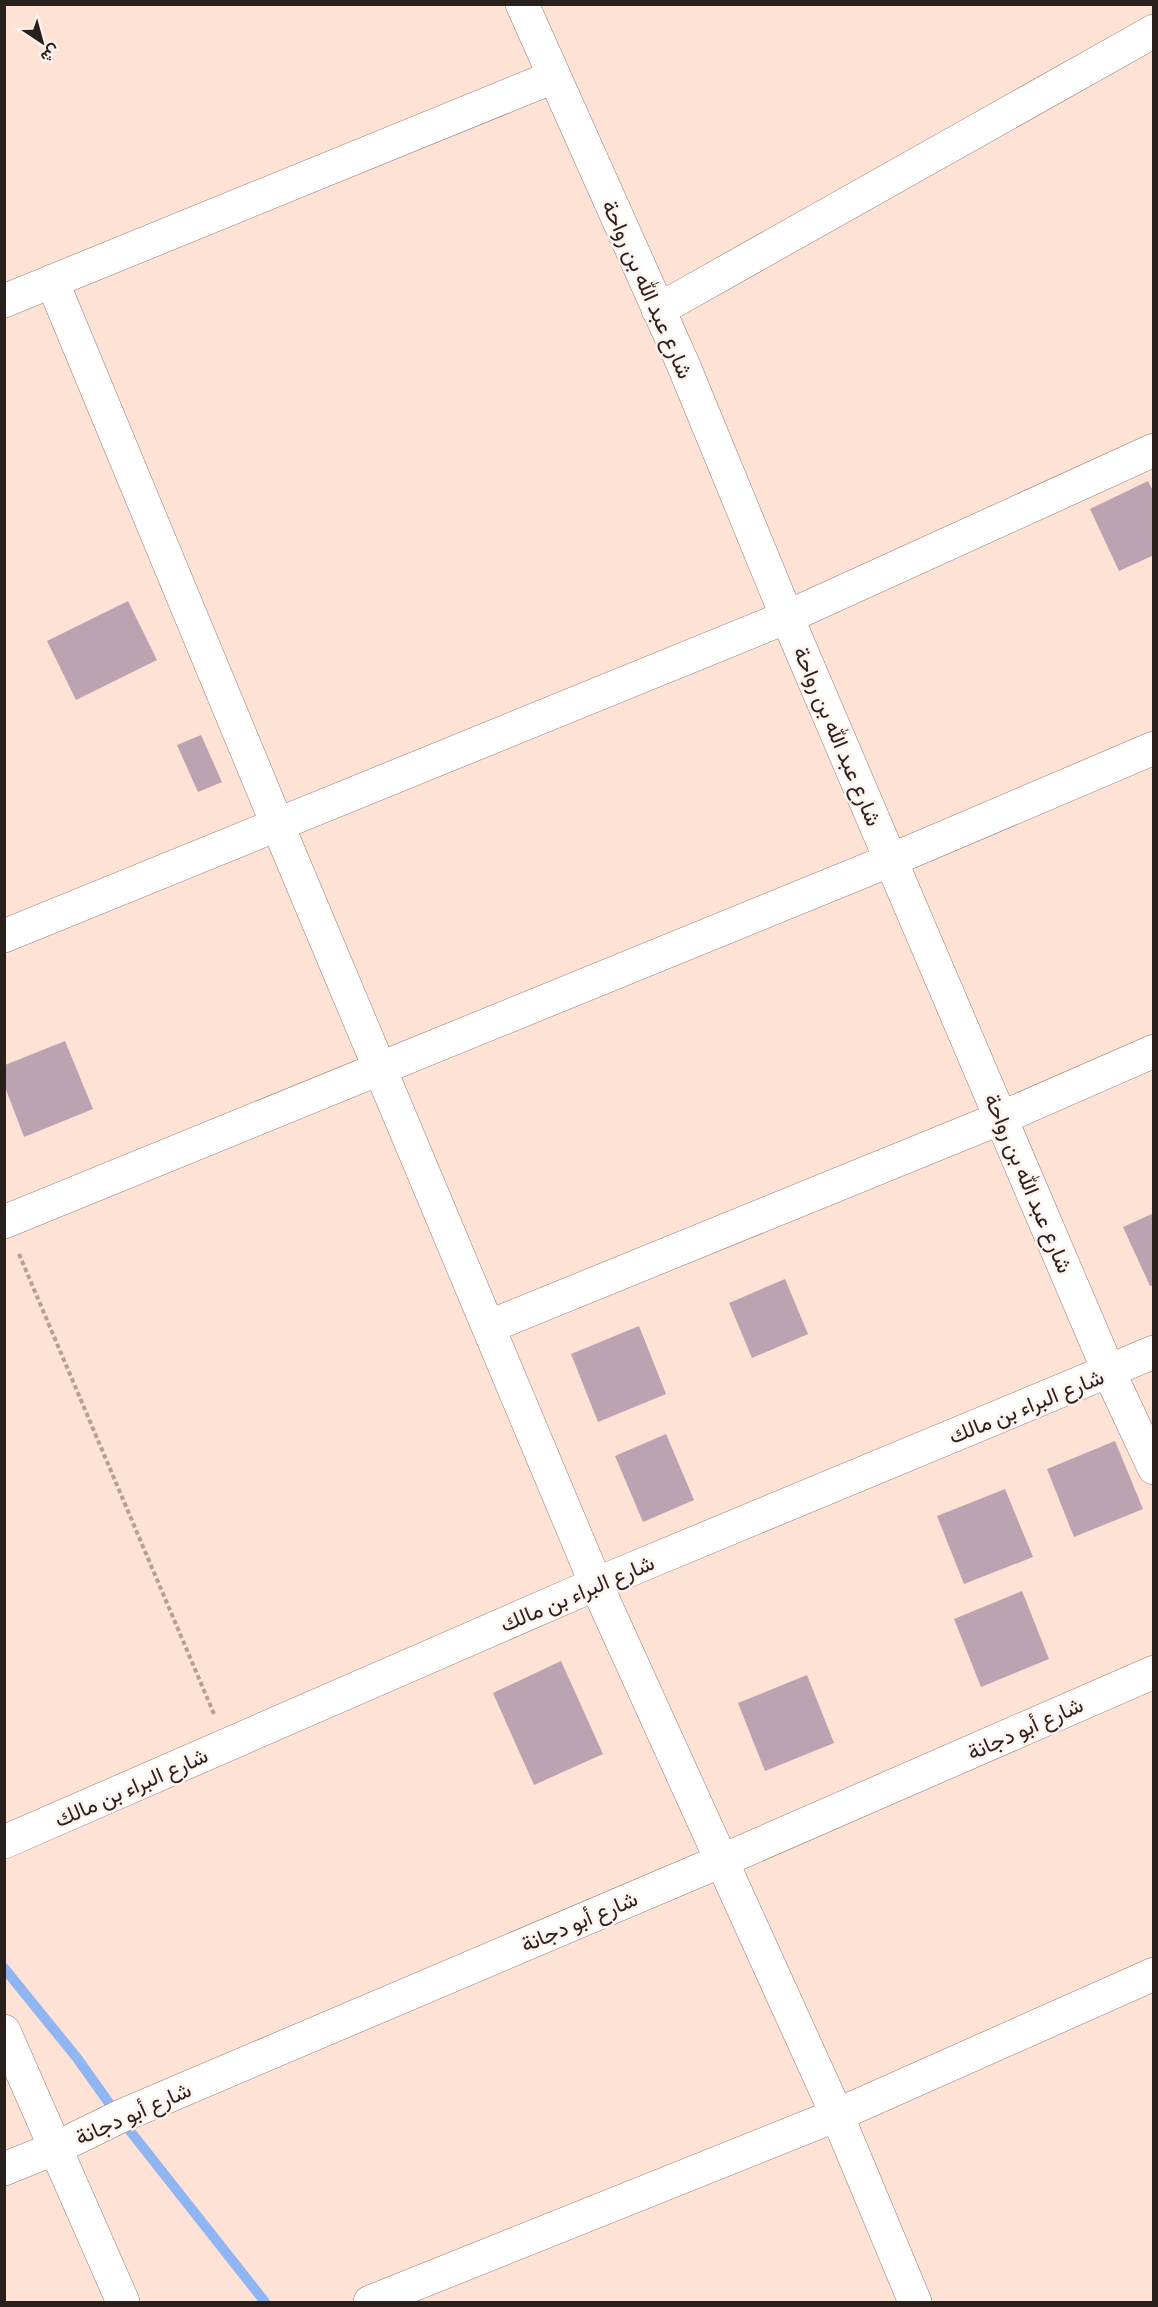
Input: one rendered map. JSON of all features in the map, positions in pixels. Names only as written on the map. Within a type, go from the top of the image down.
[{"type":"street","name":"شارع عبد الله بن رواحة","points":[[522,4],[683,364],[787,617],[1109,1372],[1154,1468]]},
{"type":"street","points":[[658,310],[1154,31]]},
{"type":"street","points":[[4,301],[553,77]]},
{"type":"street","points":[[52,281],[596,1584],[837,2115],[915,2302]]},
{"type":"street","points":[[4,936],[787,617],[1154,450]]},
{"type":"street","points":[[5,1222],[891,860],[1154,748]]},
{"type":"street","points":[[488,1327],[1001,1118],[1154,1051]]},
{"type":"street","name":"شارع البراء بن مالك","points":[[4,1842],[596,1584],[1154,1352]]},
{"type":"street","name":"شارع أبو دجانة","points":[[4,2169],[56,2148],[119,2117],[721,1861],[1154,1672]]},
{"type":"street","points":[[370,2302],[837,2115],[1154,1974]]},
{"type":"street","points":[[4,2031],[123,2302]]},
{"type":"path","points":[[5,1222],[227,1745]]},
{"type":"building","points":[[1148,481],[1154,493],[1154,555],[1119,571],[1090,509]]},
{"type":"building","points":[[128,601],[157,660],[76,700],[47,641]]},
{"type":"building","points":[[201,735],[222,782],[198,792],[177,745]]},
{"type":"building","points":[[65,1041],[93,1109],[24,1137],[5,1087],[5,1065]]},
{"type":"building","points":[[1154,1213],[1154,1285],[1150,1286],[1123,1227]]},
{"type":"building","points":[[785,1279],[808,1334],[752,1358],[729,1303]]},
{"type":"building","points":[[639,1326],[666,1394],[598,1422],[571,1354]]},
{"type":"building","points":[[666,1434],[694,1500],[643,1522],[615,1456]]},
{"type":"building","points":[[1115,1441],[1143,1509],[1074,1537],[1047,1469]]},
{"type":"building","points":[[1005,1489],[1033,1557],[964,1584],[937,1516]]},
{"type":"building","points":[[1022,1591],[1049,1659],[981,1687],[954,1619]]},
{"type":"building","points":[[561,1661],[603,1754],[534,1785],[493,1693]]},
{"type":"building","points":[[807,1675],[834,1743],[765,1771],[738,1703]]},
{"type":"waterway","points":[[4,1968],[77,2058],[119,2117],[265,2302]]}]
